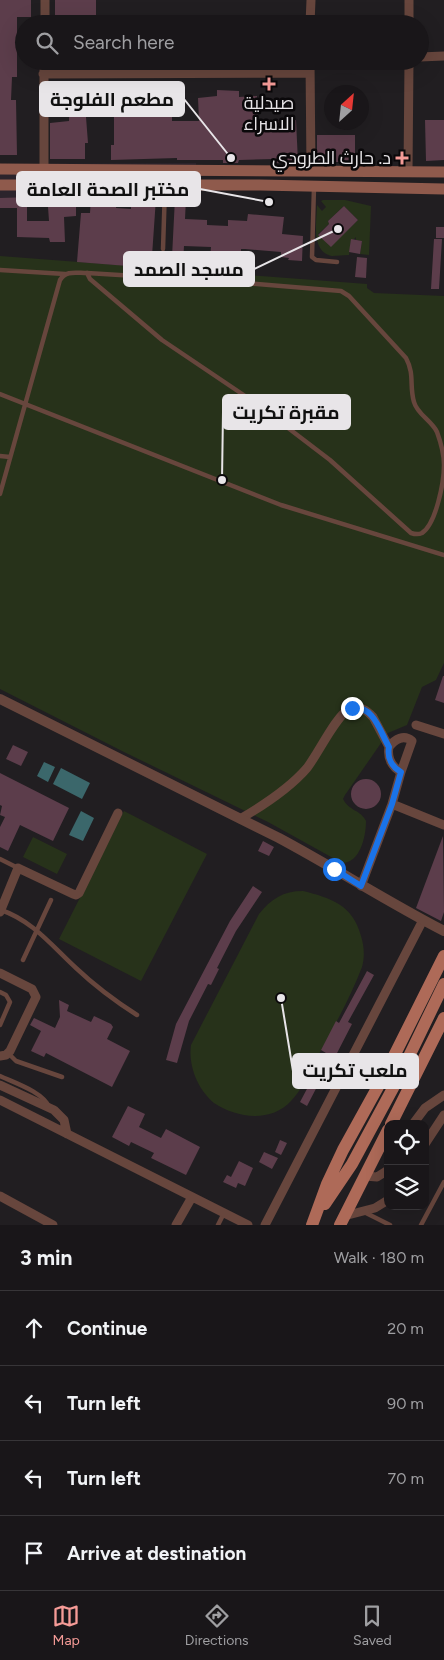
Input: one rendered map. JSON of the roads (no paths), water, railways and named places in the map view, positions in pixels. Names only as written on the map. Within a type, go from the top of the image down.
[{"type":"main road","points":[[0,168],[444,172]]},
{"type":"main road","points":[[0,185],[260,185],[444,189]]},
{"type":"main road","points":[[314,1220],[343,1150],[386,1074],[444,956]]},
{"type":"main road","points":[[314,1220],[360,1150],[415,1046],[444,984]]},
{"type":"main road","points":[[393,1120],[444,1018]]},
{"type":"main road","points":[[342,1221],[384,1138]]},
{"type":"street","points":[[44,15],[45,0]]},
{"type":"street","points":[[310,15],[311,0]]},
{"type":"street","points":[[410,0],[410,15]]},
{"type":"street","points":[[429,57],[444,56]]},
{"type":"street","points":[[43,70],[44,185]]},
{"type":"street","points":[[408,171],[409,70]]},
{"type":"street","points":[[43,74],[310,73],[310,170]]},
{"type":"street","points":[[0,699],[306,853],[361,886],[444,931]]},
{"type":"street","points":[[240,819],[272,798],[296,779],[313,759],[342,716],[352,708],[359,707],[369,712],[389,747],[388,752],[391,763],[401,772]]},
{"type":"street","points":[[416,725],[444,734]]},
{"type":"street","points":[[361,886],[392,804],[412,741],[403,738],[397,740],[389,747]]},
{"type":"street","points":[[392,804],[444,824]]},
{"type":"street","points":[[0,911],[18,868],[76,895],[79,893],[118,813]]},
{"type":"street","points":[[265,1225],[423,920]]},
{"type":"street","points":[[0,973],[32,989],[36,995],[4,1055]]},
{"type":"street","points":[[0,1085],[58,1113],[64,1120],[67,1134]]},
{"type":"street","points":[[416,1120],[425,1108],[444,1095]]},
{"type":"street","points":[[0,1100],[248,1225]]},
{"type":"street","points":[[429,1138],[444,1115]]},
{"type":"street","points":[[365,1176],[377,1177],[384,1173]]},
{"type":"street","points":[[0,1196],[53,1225]]},
{"type":"street","points":[[176,1225],[192,1197]]},
{"type":"street","points":[[342,1221],[384,1202]]},
{"type":"lane","points":[[162,249],[165,186]]},
{"type":"lane","points":[[314,187],[312,257],[316,260],[337,262]]},
{"type":"lane","points":[[0,270],[65,274],[70,272],[233,282],[341,291],[349,296],[406,358],[412,369],[415,405],[436,430],[442,449],[444,466],[438,506],[425,529],[417,535],[415,545]]},
{"type":"lane","points":[[87,273],[90,279],[162,340],[254,402],[330,460],[411,533],[417,535]]},
{"type":"lane","points":[[0,494],[60,280],[65,274]]},
{"type":"lane","points":[[0,394],[281,505],[444,555]]},
{"type":"lane","points":[[0,456],[10,457]]},
{"type":"lane","points":[[0,859],[18,868]]},
{"type":"lane","points":[[23,960],[51,900]]},
{"type":"lane","points":[[0,911],[21,918],[37,930],[86,978],[110,998],[137,1015]]},
{"type":"lane","points":[[0,992],[6,995],[10,1002],[0,1025]]},
{"type":"lane","points":[[4,1055],[62,1077]]},
{"type":"lane","points":[[0,1076],[40,1095],[50,1108]]},
{"type":"lane","points":[[421,1225],[444,1182]]},
{"type":"lane","points":[[363,1211],[390,1225]]},
{"type":"lane","points":[[219,1225],[224,1213]]},
{"type":"water","points":[[44,762],[55,767],[48,782],[37,776]]},
{"type":"water","points":[[61,768],[90,783],[82,799],[53,784]]},
{"type":"water","points":[[81,811],[94,818],[83,841],[69,835]]},
{"type":"place","name":"صيدلية الاسراء","points":[[269,84]]},
{"type":"place","name":"مطعم الفلوجة","points":[[231,158]]},
{"type":"place","name":"د. حارث الطرودي","points":[[402,158]]},
{"type":"place","name":"مختبر الصحة العامة","points":[[269,202]]},
{"type":"place","name":"مسجد الصمد","points":[[338,229]]},
{"type":"place","name":"مقبرة تكريت","points":[[222,480]]},
{"type":"place","name":"ملعب تكريت","points":[[281,998]]}]
